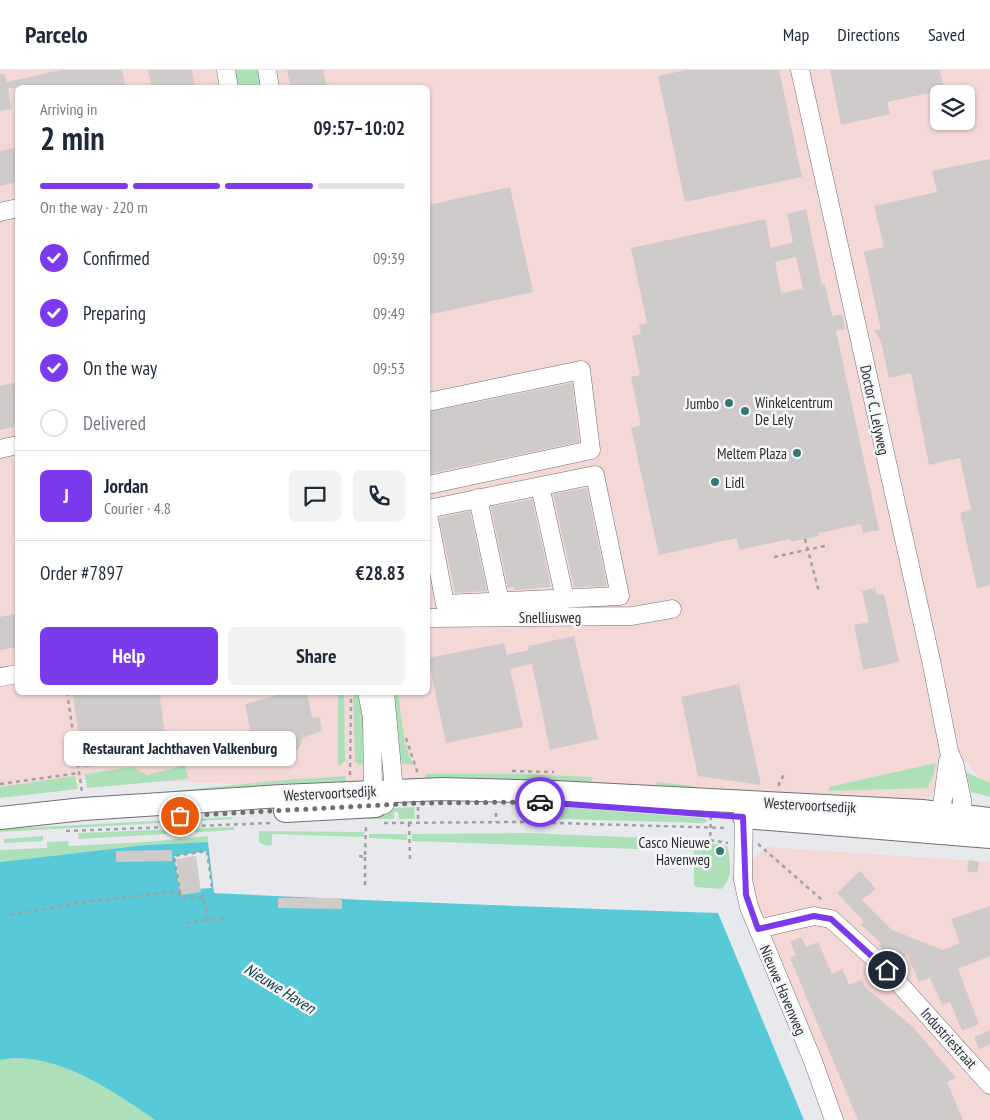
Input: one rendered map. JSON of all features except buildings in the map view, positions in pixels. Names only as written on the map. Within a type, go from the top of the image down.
[{"type":"main road","name":"Westervoortsedijk","points":[[0,825],[355,811],[382,806],[416,809],[494,801],[572,803],[683,814],[951,820],[990,819]]},
{"type":"main road","name":"Westervoortsedijk","points":[[0,818],[83,809],[355,811]]},
{"type":"main road","name":"Westervoortsedijk","points":[[951,820],[990,837]]},
{"type":"street","points":[[226,70],[228,85]]},
{"type":"street","points":[[266,70],[269,85]]},
{"type":"street","name":"Doctor C. Lelyweg","points":[[800,70],[932,665],[948,751],[955,766],[962,800],[951,820]]},
{"type":"street","points":[[0,212],[15,209]]},
{"type":"street","points":[[430,402],[581,370],[591,450],[430,485]]},
{"type":"street","points":[[0,449],[15,446]]},
{"type":"street","points":[[430,509],[594,475],[620,596],[445,604],[430,525]]},
{"type":"street","points":[[540,486],[565,599]]},
{"type":"street","points":[[478,498],[500,602]]},
{"type":"street","name":"Snelliusweg","points":[[430,614],[632,616],[672,609]]},
{"type":"street","points":[[0,677],[15,674]]},
{"type":"street","points":[[360,695],[372,717],[382,806]]},
{"type":"street","points":[[382,806],[385,695]]},
{"type":"street","name":"Nieuwe Havenweg","points":[[743,816],[746,895],[758,929],[813,1061],[834,1120]]},
{"type":"street","name":"Industriestraat","points":[[758,929],[814,916],[831,919],[887,970],[990,1085]]},
{"type":"path","points":[[805,539],[819,592]]},
{"type":"path","points":[[774,557],[830,545]]},
{"type":"path","points":[[67,695],[83,796]]},
{"type":"path","points":[[359,695],[355,811],[365,857],[365,885]]},
{"type":"path","points":[[406,735],[418,773],[410,859]]},
{"type":"path","points":[[0,784],[79,773]]},
{"type":"path","name":"Westervoortsedijk","points":[[355,811],[382,806],[416,809],[496,822],[743,816]]},
{"type":"path","points":[[496,813],[496,822]]},
{"type":"path","name":"Westervoortsedijk","points":[[57,831],[276,822]]},
{"type":"path","points":[[208,920],[203,897],[187,899],[180,895],[174,856],[207,850],[212,888],[214,886]]},
{"type":"path","points":[[359,856],[365,857]]},
{"type":"path","points":[[11,915],[84,902],[180,891]]},
{"type":"path","points":[[186,923],[227,918]]},
{"type":"shaded area","points":[[0,70],[990,70],[990,789],[986,788],[966,761],[913,812],[92,778],[0,790]]},
{"type":"shaded area","points":[[767,847],[990,862],[990,1120],[837,1120],[731,877]]},
{"type":"green space","points":[[230,70],[260,70],[264,85],[234,85]]},
{"type":"green space","points":[[338,695],[344,695],[345,761],[338,765]]},
{"type":"green space","points":[[353,695],[359,695],[363,720],[365,762],[361,765],[355,762]]},
{"type":"green space","points":[[394,695],[398,695],[405,744],[413,765],[400,763],[392,728],[397,722]]},
{"type":"green space","points":[[936,763],[933,777],[927,788],[829,791],[829,787]]},
{"type":"green space","points":[[185,765],[188,779],[87,788],[85,774],[132,767],[147,775]]},
{"type":"green space","points":[[966,772],[990,783],[990,797],[971,792]]},
{"type":"green space","points":[[426,774],[526,774],[592,777],[591,784],[582,784],[425,778]]},
{"type":"green space","points":[[75,776],[78,789],[0,798],[0,787]]},
{"type":"green space","points":[[345,776],[347,787],[0,808],[285,780]]},
{"type":"green space","points":[[657,782],[694,786],[699,794],[656,788]]},
{"type":"green space","points":[[549,806],[704,818],[707,821],[703,823],[523,818],[522,812]]},
{"type":"green space","points":[[414,807],[415,819],[399,819],[398,812],[394,812],[394,819],[357,819],[356,810]]},
{"type":"green space","points":[[232,817],[233,819],[0,832],[0,829]]},
{"type":"green space","points":[[234,827],[234,830],[79,839],[78,833]]},
{"type":"green space","points":[[259,831],[364,832],[364,837],[272,834],[272,845],[266,846],[259,842]]},
{"type":"green space","points":[[529,833],[694,840],[727,846],[730,863],[728,880],[721,889],[696,887],[694,884],[694,851],[412,841],[412,834]]},
{"type":"green space","points":[[369,834],[407,834],[407,840],[369,838]]},
{"type":"green space","points":[[43,836],[43,841],[4,843],[4,839]]},
{"type":"green space","points":[[208,836],[208,842],[145,845],[0,862],[0,850],[47,848],[47,842],[68,841],[69,846],[146,842]]},
{"type":"green space","points":[[20,1058],[40,1061],[82,1075],[102,1085],[155,1120],[0,1120],[0,1060]]},
{"type":"water","name":"Nieuwe Haven","points":[[208,842],[214,893],[718,913],[804,1120],[155,1120],[102,1085],[82,1075],[40,1061],[20,1058],[0,1060],[0,862],[145,845]]},
{"type":"pier","points":[[207,851],[212,888],[180,890],[174,856]]},
{"type":"way so far","points":[[180,816],[418,803],[540,802]]},
{"type":"place","name":"Jumbo","points":[[729,403]]},
{"type":"place","name":"Winkelcentrum De Lely","points":[[745,411]]},
{"type":"place","name":"Meltem Plaza","points":[[797,453]]},
{"type":"place","name":"Lidl","points":[[715,482]]},
{"type":"place","name":"Restaurant Jachthaven Valkenburg","points":[[180,816]]},
{"type":"place","name":"Casco Nieuwe Havenweg","points":[[720,851]]},
{"type":"route","points":[[540,802],[743,817],[742,846],[746,895],[758,929],[814,916],[831,919],[887,970]]}]
